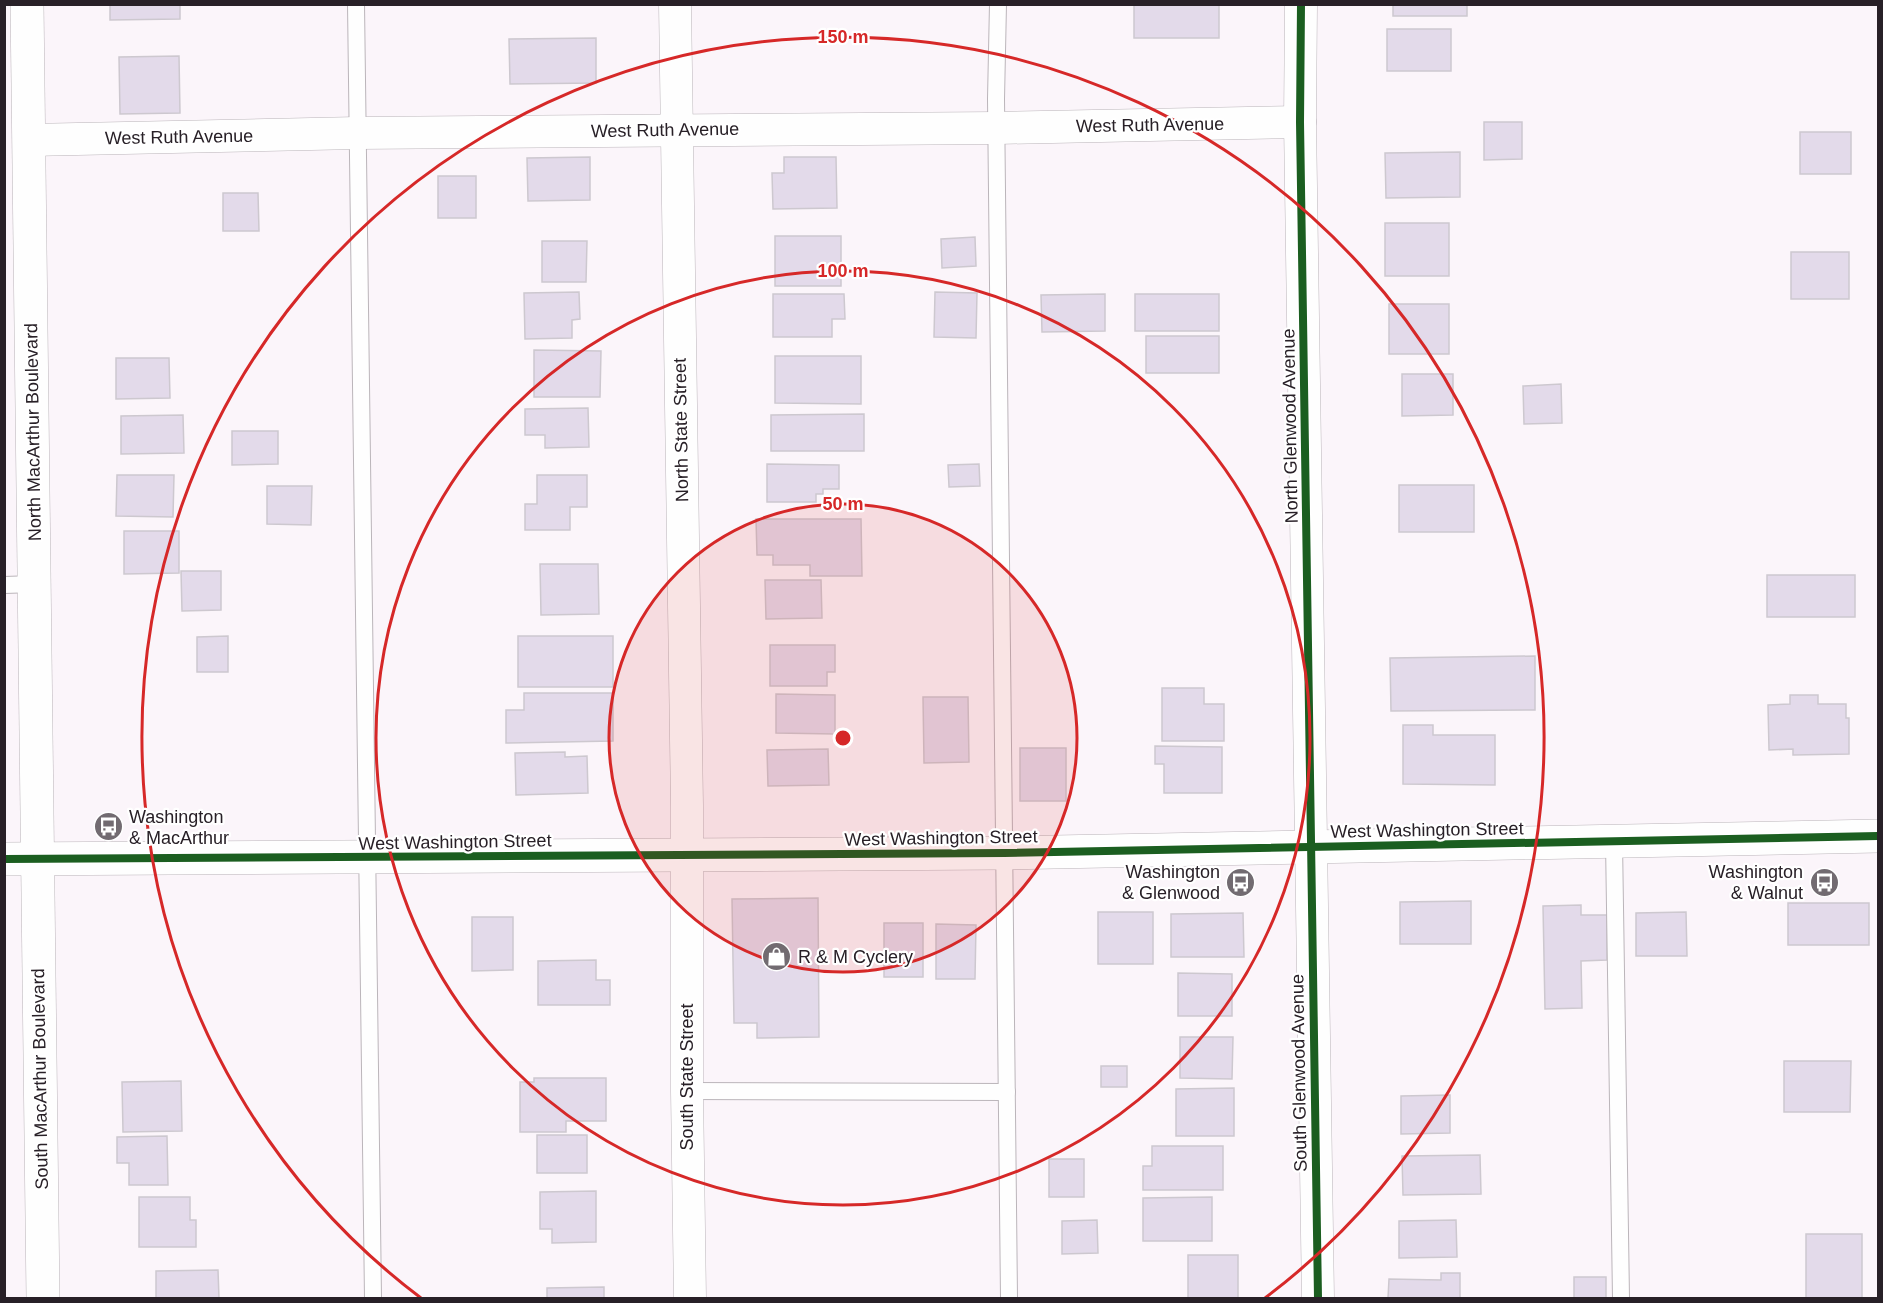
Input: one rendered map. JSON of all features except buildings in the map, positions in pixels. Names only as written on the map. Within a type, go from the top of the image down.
[{"type":"street","name":"North MacArthur Boulevard","points":[[27,4],[29,140],[20,584],[38,859]]},
{"type":"street","name":"North State Street","points":[[675,4],[686,855]]},
{"type":"street","name":"North Glenwood Avenue","points":[[1301,4],[1300,122],[1310,848]]},
{"type":"street","name":"West Ruth Avenue","points":[[29,140],[357,133],[997,128],[1300,122]]},
{"type":"street","name":"West Washington Street","points":[[4,859],[1004,852],[1878,837]]},
{"type":"street","name":"South Glenwood Avenue","points":[[1310,848],[1318,1299]]},
{"type":"street","name":"South State Street","points":[[686,855],[690,1299]]},
{"type":"street","name":"South MacArthur Boulevard","points":[[38,859],[43,1299]]},
{"type":"lane","points":[[356,4],[373,1299]]},
{"type":"lane","points":[[998,4],[996,99],[1009,1299]]},
{"type":"lane","points":[[1614,842],[1621,1299]]},
{"type":"lane","points":[[687,1091],[1007,1092]]},
{"type":"cycle path","points":[[1301,4],[1300,122],[1318,1298]]},
{"type":"cycle path","points":[[4,859],[1004,853],[1878,836]]},
{"type":"place","name":"Washington & MacArthur","points":[[108,827]]},
{"type":"place","name":"Washington & Glenwood","points":[[1241,882]]},
{"type":"place","name":"Washington & Walnut","points":[[1824,882]]},
{"type":"place","name":"R & M Cyclery","points":[[777,957]]}]
